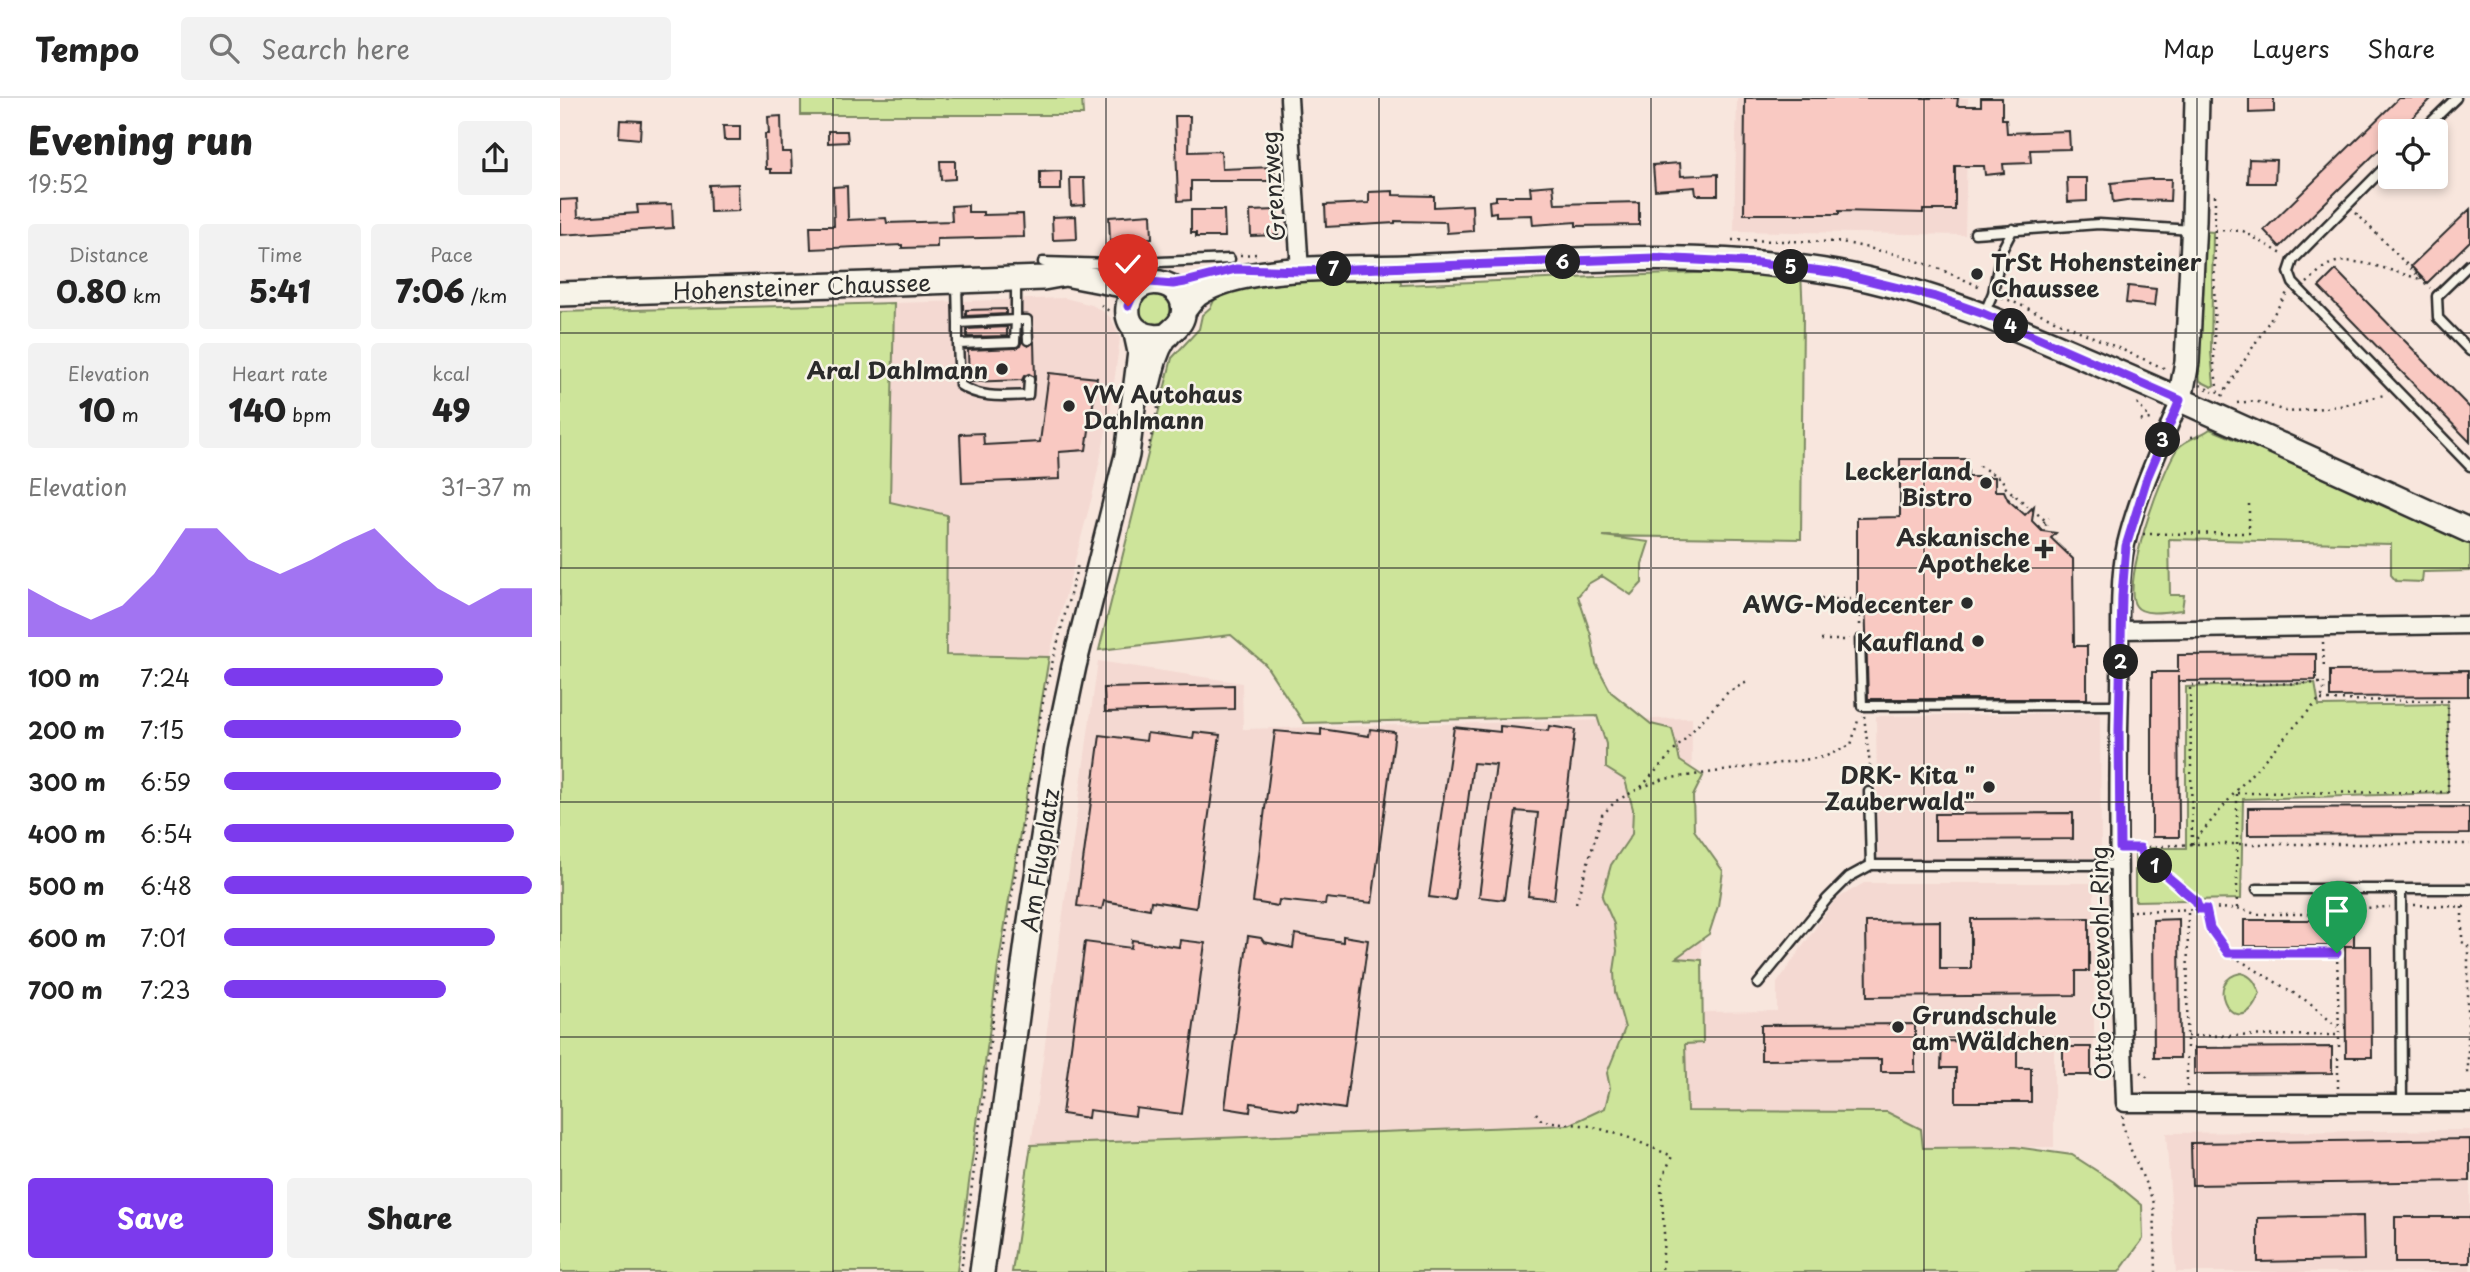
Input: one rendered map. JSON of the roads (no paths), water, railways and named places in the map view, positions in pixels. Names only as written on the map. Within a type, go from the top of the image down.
[{"type":"main road","points":[[2180,400],[2205,230],[2197,98]]},
{"type":"main road","points":[[1168,284],[1181,296],[1184,310],[1181,323],[1167,335],[1150,337],[1131,322],[1130,298],[1142,285],[1150,282],[1185,282],[1236,269],[1300,271],[1655,258],[1758,263],[1838,273],[1936,297],[1984,314],[2470,531]]},
{"type":"main road","name":"Hohensteiner Chaussee","points":[[1043,270],[1113,300],[1131,322]]},
{"type":"main road","name":"Hohensteiner Chaussee","points":[[560,294],[1016,279],[1043,270],[1117,284],[1142,285]]},
{"type":"main road","points":[[1184,310],[1198,295],[1233,280],[1300,271]]},
{"type":"main road","name":"Am Flugplatz","points":[[1131,322],[1140,352],[1137,456]]},
{"type":"main road","name":"Am Flugplatz","points":[[982,1272],[1030,920],[1058,747],[1074,666],[1137,456],[1140,419],[1157,353],[1167,335]]},
{"type":"street","name":"Grenzweg","points":[[1289,98],[1300,271]]},
{"type":"street","name":"Otto-Grotewohl-Ring","points":[[2180,400],[2147,478],[2126,546],[2119,705],[2125,1103],[2470,1103]]},
{"type":"street","points":[[2121,630],[2470,625]]},
{"type":"lane","points":[[2434,119],[2456,98]]},
{"type":"lane","points":[[2378,174],[2293,260],[2289,272],[2293,283],[2470,466]]},
{"type":"lane","points":[[1975,233],[2099,225],[2205,230]]},
{"type":"lane","points":[[1984,314],[1993,293],[2001,252],[2013,229]]},
{"type":"lane","points":[[1043,270],[1230,259]]},
{"type":"lane","points":[[2470,264],[2437,296],[2438,318],[2470,351]]},
{"type":"lane","points":[[958,344],[1015,342],[1016,279]]},
{"type":"lane","points":[[957,281],[960,384],[972,393],[995,396],[1028,395],[1029,380]]},
{"type":"lane","points":[[958,323],[1027,320],[1028,340]]},
{"type":"lane","points":[[1860,640],[1863,706],[2119,705]]},
{"type":"lane","points":[[1869,792],[1871,865]]},
{"type":"lane","points":[[1758,984],[1827,899],[1849,877],[1871,865],[2120,864]]},
{"type":"lane","points":[[2257,890],[2470,890]]},
{"type":"lane","points":[[2401,890],[2402,1103]]},
{"type":"place","name":"TrSt Hohensteiner Chaussee","points":[[1977,274]]},
{"type":"place","name":"Aral Dahlmann","points":[[1002,369]]},
{"type":"place","name":"VW Autohaus Dahlmann","points":[[1069,406]]},
{"type":"place","name":"Leckerland Bistro","points":[[1986,483]]},
{"type":"place","name":"Askanische Apotheke","points":[[2044,549]]},
{"type":"place","name":"AWG-Modecenter","points":[[1967,603]]},
{"type":"place","name":"Kaufland","points":[[1978,641]]},
{"type":"place","name":"DRK- Kita \" Zauberwald\"","points":[[1989,787]]},
{"type":"place","name":"Grundschule am Wäldchen","points":[[1898,1027]]}]
